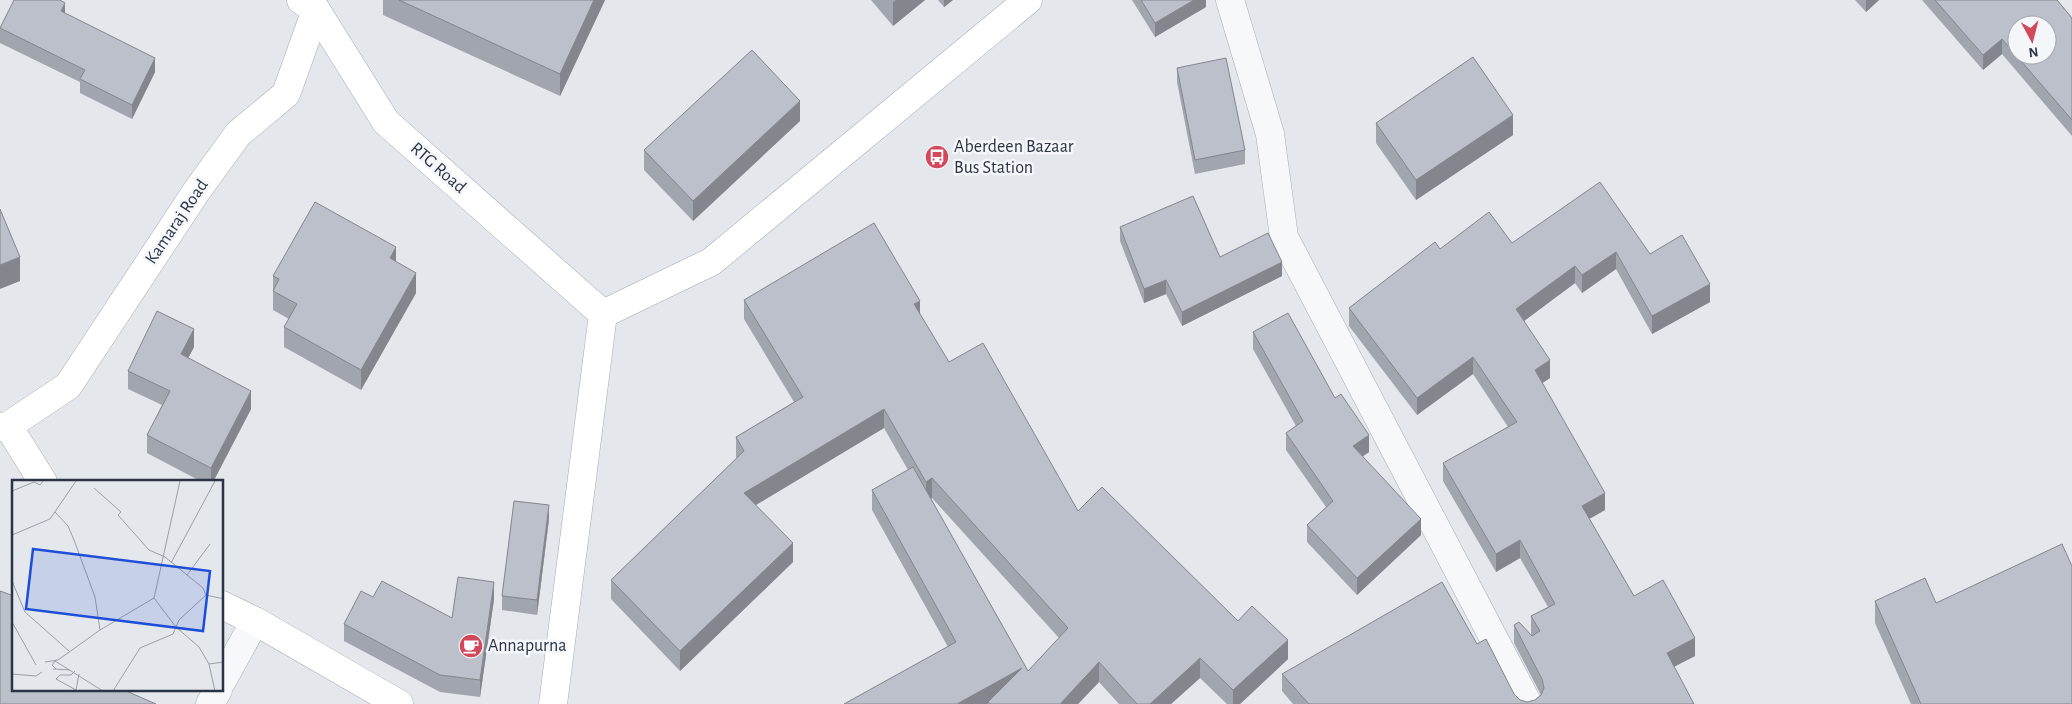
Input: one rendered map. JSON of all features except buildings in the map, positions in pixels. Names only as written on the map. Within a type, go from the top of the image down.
[{"type":"main road","points":[[553,704],[603,314],[711,262],[1028,0]]},
{"type":"main road","name":"RTG Road","points":[[312,3],[386,122],[603,314]]},
{"type":"main road","name":"Kamaraj Road","points":[[4,426],[68,386],[196,192],[238,134],[286,94],[312,3]]},
{"type":"main road","points":[[4,426],[42,480]]},
{"type":"main road","points":[[224,606],[255,621],[399,704]]},
{"type":"street","points":[[1230,0],[1270,134],[1284,237],[1528,704]]},
{"type":"street","points":[[224,677],[255,621]]},
{"type":"street","points":[[210,704],[217,692]]},
{"type":"place","name":"Aberdeen Bazaar Bus Station","points":[[937,157]]},
{"type":"place","name":"Annapurna","points":[[471,646]]}]
